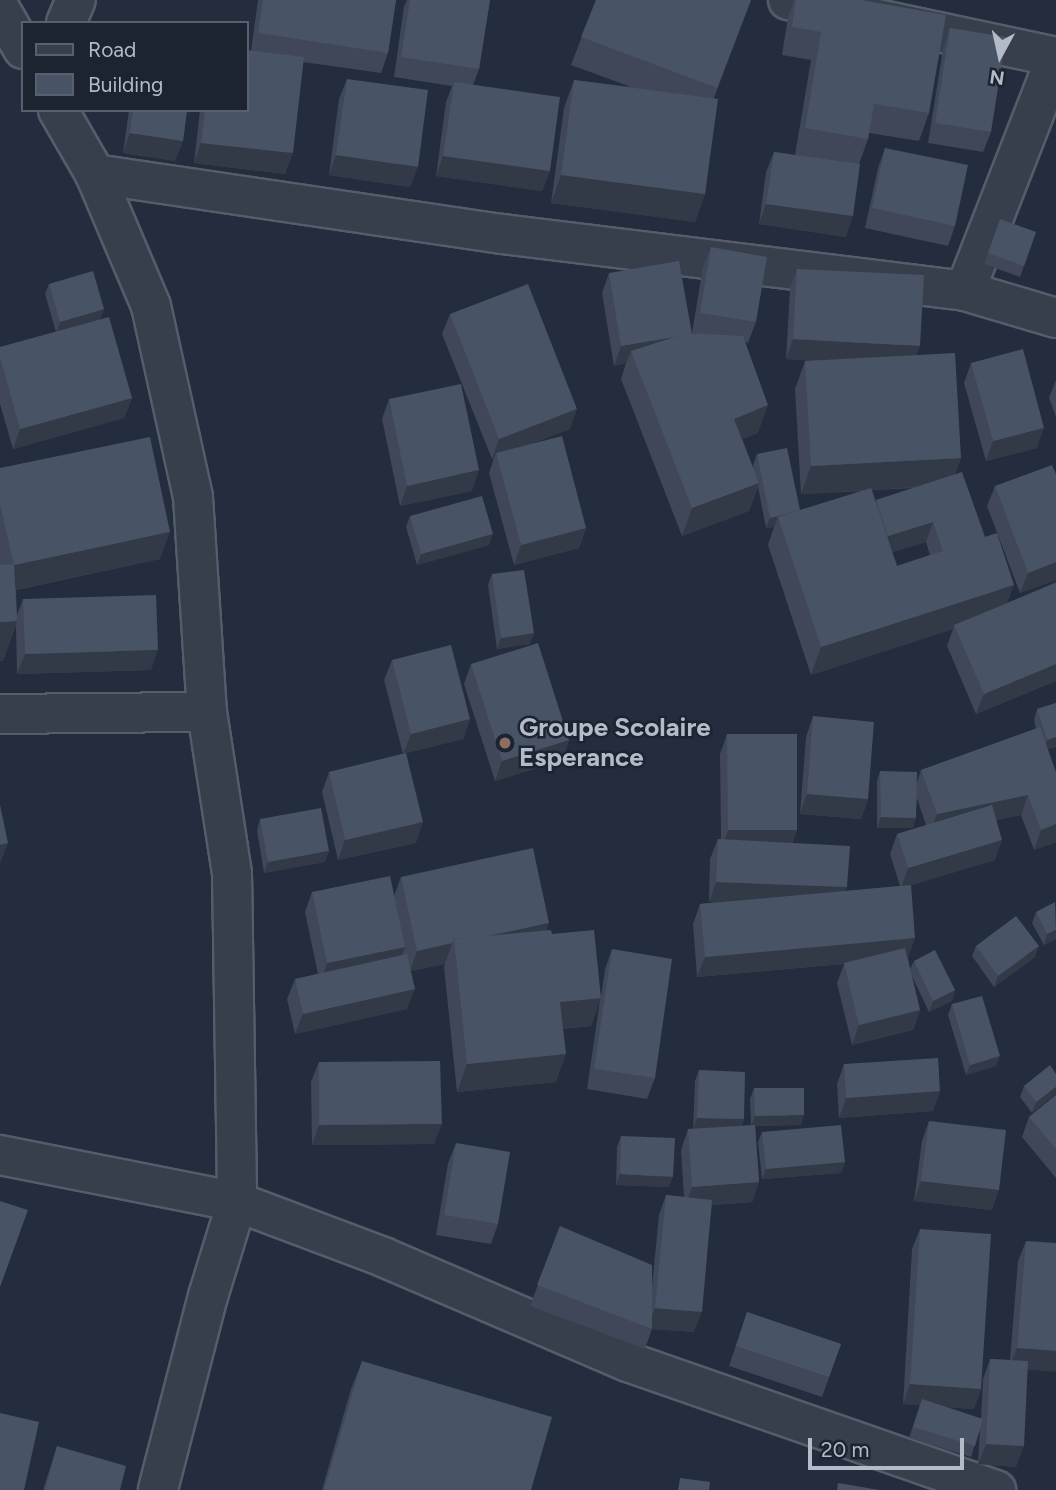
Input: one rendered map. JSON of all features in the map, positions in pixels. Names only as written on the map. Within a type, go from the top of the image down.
[{"type":"street","points":[[67,21],[76,0]]},
{"type":"street","points":[[788,0],[1056,57],[965,291]]},
{"type":"street","points":[[0,9],[21,46]]},
{"type":"street","points":[[59,112],[94,174],[151,306],[193,497],[207,712],[232,873],[237,1202],[208,1296],[158,1490]]},
{"type":"street","points":[[94,174],[502,234],[965,291],[1056,318]]},
{"type":"street","points":[[0,714],[207,712]]},
{"type":"street","points":[[0,1155],[237,1202],[383,1257],[628,1362],[996,1490]]},
{"type":"building","points":[[263,0],[396,0],[388,53],[258,33]]},
{"type":"building","points":[[410,0],[490,0],[479,69],[401,57]]},
{"type":"building","points":[[596,0],[751,0],[717,88],[581,37]]},
{"type":"building","points":[[796,0],[861,0],[946,15],[929,113],[874,104],[868,139],[805,128],[821,32],[792,27]]},
{"type":"building","points":[[950,28],[1006,37],[991,132],[935,123]]},
{"type":"building","points":[[248,50],[304,57],[293,153],[201,143],[205,112],[248,112]]},
{"type":"building","points":[[347,79],[428,90],[418,167],[336,155]]},
{"type":"building","points":[[574,80],[718,99],[705,194],[561,175]]},
{"type":"building","points":[[454,82],[560,97],[550,171],[443,156]]},
{"type":"building","points":[[133,112],[187,112],[183,141],[130,133]]},
{"type":"building","points":[[885,148],[968,165],[955,226],[872,208]]},
{"type":"building","points":[[774,152],[860,164],[853,216],[766,204]]},
{"type":"building","points":[[1000,219],[1036,232],[1024,266],[988,253]]},
{"type":"building","points":[[711,247],[767,257],[756,322],[700,313]]},
{"type":"building","points":[[679,261],[692,334],[621,346],[609,273]]},
{"type":"building","points":[[797,269],[924,275],[920,346],[793,339]]},
{"type":"building","points":[[93,271],[104,309],[60,322],[49,284]]},
{"type":"building","points":[[528,284],[577,409],[499,439],[450,314]]},
{"type":"building","points":[[109,317],[132,398],[20,429],[0,357],[0,347]]},
{"type":"building","points":[[687,333],[743,336],[768,405],[734,419],[759,483],[692,508],[631,351]]},
{"type":"building","points":[[1023,349],[1044,428],[993,441],[971,363]]},
{"type":"building","points":[[955,353],[961,458],[811,466],[805,361]]},
{"type":"building","points":[[461,384],[479,470],[407,486],[389,399]]},
{"type":"building","points":[[562,436],[586,528],[521,545],[496,453]]},
{"type":"building","points":[[150,437],[170,532],[14,565],[0,504],[0,468]]},
{"type":"building","points":[[787,448],[800,510],[770,518],[757,454]]},
{"type":"building","points":[[1052,465],[1056,474],[1056,562],[1028,573],[995,486]]},
{"type":"building","points":[[962,472],[985,537],[943,551],[933,522],[888,536],[876,500]]},
{"type":"building","points":[[871,488],[897,566],[997,533],[1014,585],[821,647],[778,517]]},
{"type":"building","points":[[482,496],[493,534],[421,554],[410,516]]},
{"type":"building","points":[[14,564],[17,621],[0,622],[0,565]]},
{"type":"building","points":[[524,570],[534,633],[501,638],[492,574]]},
{"type":"building","points":[[1056,583],[1056,664],[984,694],[954,625]]},
{"type":"building","points":[[156,595],[158,650],[25,654],[23,599]]},
{"type":"building","points":[[538,643],[569,740],[502,761],[471,664]]},
{"type":"building","points":[[451,645],[470,719],[411,734],[392,660]]},
{"type":"building","points":[[1056,703],[1056,737],[1047,740],[1037,709]]},
{"type":"building","points":[[813,716],[874,722],[868,799],[807,794]]},
{"type":"building","points":[[1040,727],[1056,772],[1056,824],[1041,830],[1028,795],[937,814],[921,770]]},
{"type":"building","points":[[727,734],[797,734],[797,830],[728,830]]},
{"type":"building","points":[[406,753],[423,822],[345,840],[329,772]]},
{"type":"building","points":[[880,771],[917,772],[916,818],[881,817]]},
{"type":"building","points":[[0,805],[8,843],[0,845]]},
{"type":"building","points":[[992,805],[1002,840],[908,868],[897,834]]},
{"type":"building","points":[[321,808],[329,851],[268,862],[260,819]]},
{"type":"building","points":[[718,839],[850,846],[847,887],[716,882]]},
{"type":"building","points":[[533,848],[549,923],[488,936],[454,939],[452,943],[417,951],[401,877]]},
{"type":"building","points":[[390,876],[405,947],[327,963],[312,892]]},
{"type":"building","points":[[911,885],[915,938],[705,957],[700,904]]},
{"type":"building","points":[[1055,902],[1056,930],[1047,934],[1036,912]]},
{"type":"building","points":[[1016,916],[1039,946],[998,976],[976,946]]},
{"type":"building","points":[[551,930],[552,934],[594,930],[601,998],[560,1002],[566,1054],[467,1064],[454,939]]},
{"type":"building","points":[[905,948],[920,1010],[859,1025],[844,963]]},
{"type":"building","points":[[612,949],[672,959],[655,1078],[594,1069]]},
{"type":"building","points":[[935,950],[955,990],[933,1001],[914,961]]},
{"type":"building","points":[[407,954],[415,989],[303,1014],[295,979]]},
{"type":"building","points":[[982,996],[1000,1056],[970,1065],[952,1004]]},
{"type":"building","points":[[938,1058],[940,1091],[846,1098],[844,1064]]},
{"type":"building","points":[[440,1061],[442,1124],[319,1125],[319,1062]]},
{"type":"building","points":[[1050,1065],[1056,1074],[1056,1087],[1036,1102],[1024,1086]]},
{"type":"building","points":[[699,1070],[745,1072],[744,1119],[697,1118]]},
{"type":"building","points":[[754,1088],[804,1088],[804,1115],[755,1116]]},
{"type":"building","points":[[1056,1095],[1056,1149],[1029,1117]]},
{"type":"building","points":[[929,1121],[1006,1130],[999,1190],[921,1181]]},
{"type":"building","points":[[755,1125],[759,1182],[692,1187],[688,1129]]},
{"type":"building","points":[[841,1125],[845,1162],[766,1169],[762,1132]]},
{"type":"building","points":[[621,1136],[675,1138],[673,1177],[620,1174]]},
{"type":"building","points":[[456,1143],[510,1152],[498,1224],[444,1215]]},
{"type":"building","points":[[666,1195],[712,1200],[702,1312],[655,1308]]},
{"type":"building","points":[[0,1201],[28,1210],[0,1287]]},
{"type":"building","points":[[560,1226],[652,1265],[652,1329],[537,1285]]},
{"type":"building","points":[[920,1229],[991,1234],[981,1389],[910,1384]]},
{"type":"building","points":[[1026,1241],[1056,1243],[1056,1351],[1017,1348]]},
{"type":"building","points":[[747,1312],[841,1344],[829,1377],[736,1346]]},
{"type":"building","points":[[990,1359],[1028,1361],[1024,1446],[986,1444]]},
{"type":"building","points":[[362,1361],[552,1417],[531,1490],[324,1490]]},
{"type":"building","points":[[922,1399],[983,1419],[975,1446],[913,1427]]},
{"type":"building","points":[[0,1413],[39,1422],[24,1490],[0,1490]]},
{"type":"building","points":[[57,1446],[126,1466],[120,1490],[45,1490]]},
{"type":"building","points":[[680,1478],[710,1482],[709,1490],[678,1490]]},
{"type":"building","points":[[838,1483],[879,1490],[837,1490]]},
{"type":"place","name":"Groupe Scolaire Esperance","points":[[505,743]]}]
